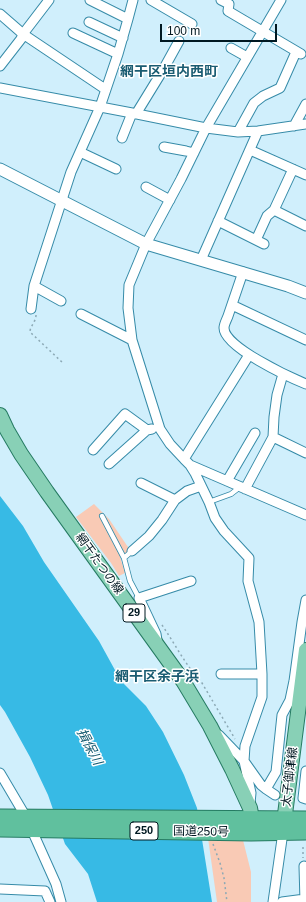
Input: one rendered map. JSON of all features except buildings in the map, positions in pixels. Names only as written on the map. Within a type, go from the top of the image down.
[{"type":"highway","name":"国道250号","points":[[0,817],[32,823]]},
{"type":"highway","name":"国道250号","points":[[284,826],[306,819]]},
{"type":"highway","name":"国道250号","points":[[0,829],[32,823],[250,820],[284,826],[306,832]]},
{"type":"main road","name":"網干たつの線","points":[[0,415],[21,454],[47,492],[183,681],[210,726],[250,820]]},
{"type":"main road","name":"太子御津線","points":[[284,826],[306,650]]},
{"type":"street","points":[[0,66],[49,0]]},
{"type":"street","points":[[90,0],[128,19]]},
{"type":"street","points":[[31,309],[34,286],[71,172],[100,107],[105,88],[123,38],[133,0]]},
{"type":"street","points":[[151,0],[192,24]]},
{"type":"street","points":[[250,820],[251,793],[244,757],[245,746],[262,697],[262,674],[259,622],[248,581],[249,558],[224,531],[215,518],[195,473],[170,444],[160,429],[132,340],[128,308],[129,285],[146,244],[181,179],[206,128],[281,0]]},
{"type":"street","points":[[227,1],[228,11],[299,53],[280,88],[263,96],[254,103],[238,132]]},
{"type":"street","points":[[0,14],[23,34],[105,88]]},
{"type":"street","points":[[89,22],[123,38]]},
{"type":"street","points":[[73,33],[118,54]]},
{"type":"street","points":[[122,138],[134,113],[163,70],[179,41]]},
{"type":"street","points":[[231,48],[247,57]]},
{"type":"street","points":[[0,88],[206,128],[238,132],[258,131],[306,124]]},
{"type":"street","points":[[294,126],[306,104]]},
{"type":"street","points":[[201,260],[258,131]]},
{"type":"street","points":[[164,147],[194,153]]},
{"type":"street","points":[[250,150],[306,175]]},
{"type":"street","points":[[80,152],[116,169]]},
{"type":"street","points":[[0,169],[146,244],[243,272],[306,293]]},
{"type":"street","points":[[218,221],[260,242],[266,216],[274,210],[293,170]]},
{"type":"street","points":[[146,187],[170,200]]},
{"type":"street","points":[[274,210],[306,226]]},
{"type":"street","points":[[243,272],[224,328],[228,338],[249,355],[283,374],[306,384]]},
{"type":"street","points":[[34,286],[61,302]]},
{"type":"street","points":[[232,304],[306,340]]},
{"type":"street","points":[[81,314],[132,340]]},
{"type":"street","points":[[187,462],[249,355]]},
{"type":"street","points":[[242,488],[273,437],[277,395],[283,374]]},
{"type":"street","points":[[93,450],[125,414],[147,430]]},
{"type":"street","points":[[110,464],[147,430],[160,429]]},
{"type":"street","points":[[227,481],[255,433]]},
{"type":"street","points":[[273,437],[306,453]]},
{"type":"street","points":[[187,462],[242,488],[306,515]]},
{"type":"street","points":[[141,482],[174,500]]},
{"type":"street","points":[[132,551],[149,536],[162,520],[174,500],[201,486]]},
{"type":"street","points":[[157,644],[156,634],[139,598],[191,581]]},
{"type":"street","points":[[266,789],[276,772],[282,715],[292,694],[306,600]]},
{"type":"street","points":[[221,674],[262,674]]},
{"type":"street","points":[[210,726],[244,757],[261,784],[275,795]]},
{"type":"street","points":[[306,771],[303,798],[306,799]]},
{"type":"street","points":[[0,773],[32,823],[56,884],[60,902]]},
{"type":"street","points":[[273,902],[284,826]]},
{"type":"street","points":[[282,902],[305,900],[304,866]]},
{"type":"street","points":[[0,888],[45,891],[50,902]]},
{"type":"lane","points":[[209,502],[231,494],[242,488]]},
{"type":"lane","points":[[102,516],[124,558],[130,581],[139,598]]},
{"type":"lane","points":[[124,558],[132,551]]},
{"type":"path","points":[[31,309],[36,315],[36,319],[30,328],[30,332],[64,364]]},
{"type":"path","points":[[158,620],[177,650],[202,683],[230,729],[244,757]]},
{"type":"path","points":[[211,840],[224,878],[227,902]]},
{"type":"path","points":[[303,847],[304,866]]},
{"type":"shaded area","points":[[94,504],[109,519],[130,550],[120,557],[125,573],[119,576],[76,517]]},
{"type":"shaded area","points":[[208,838],[243,840],[251,872],[251,902],[217,902]]},
{"type":"water","name":"揖保川","points":[[0,496],[23,526],[44,562],[99,641],[121,681],[146,706],[163,732],[184,775],[197,808],[212,902],[97,902],[88,874],[65,844],[48,795],[30,757],[0,705]]},
{"type":"district","name":"網干区垣内西町","points":[[169,72]]},
{"type":"district","name":"網干区余子浜","points":[[157,677]]}]
